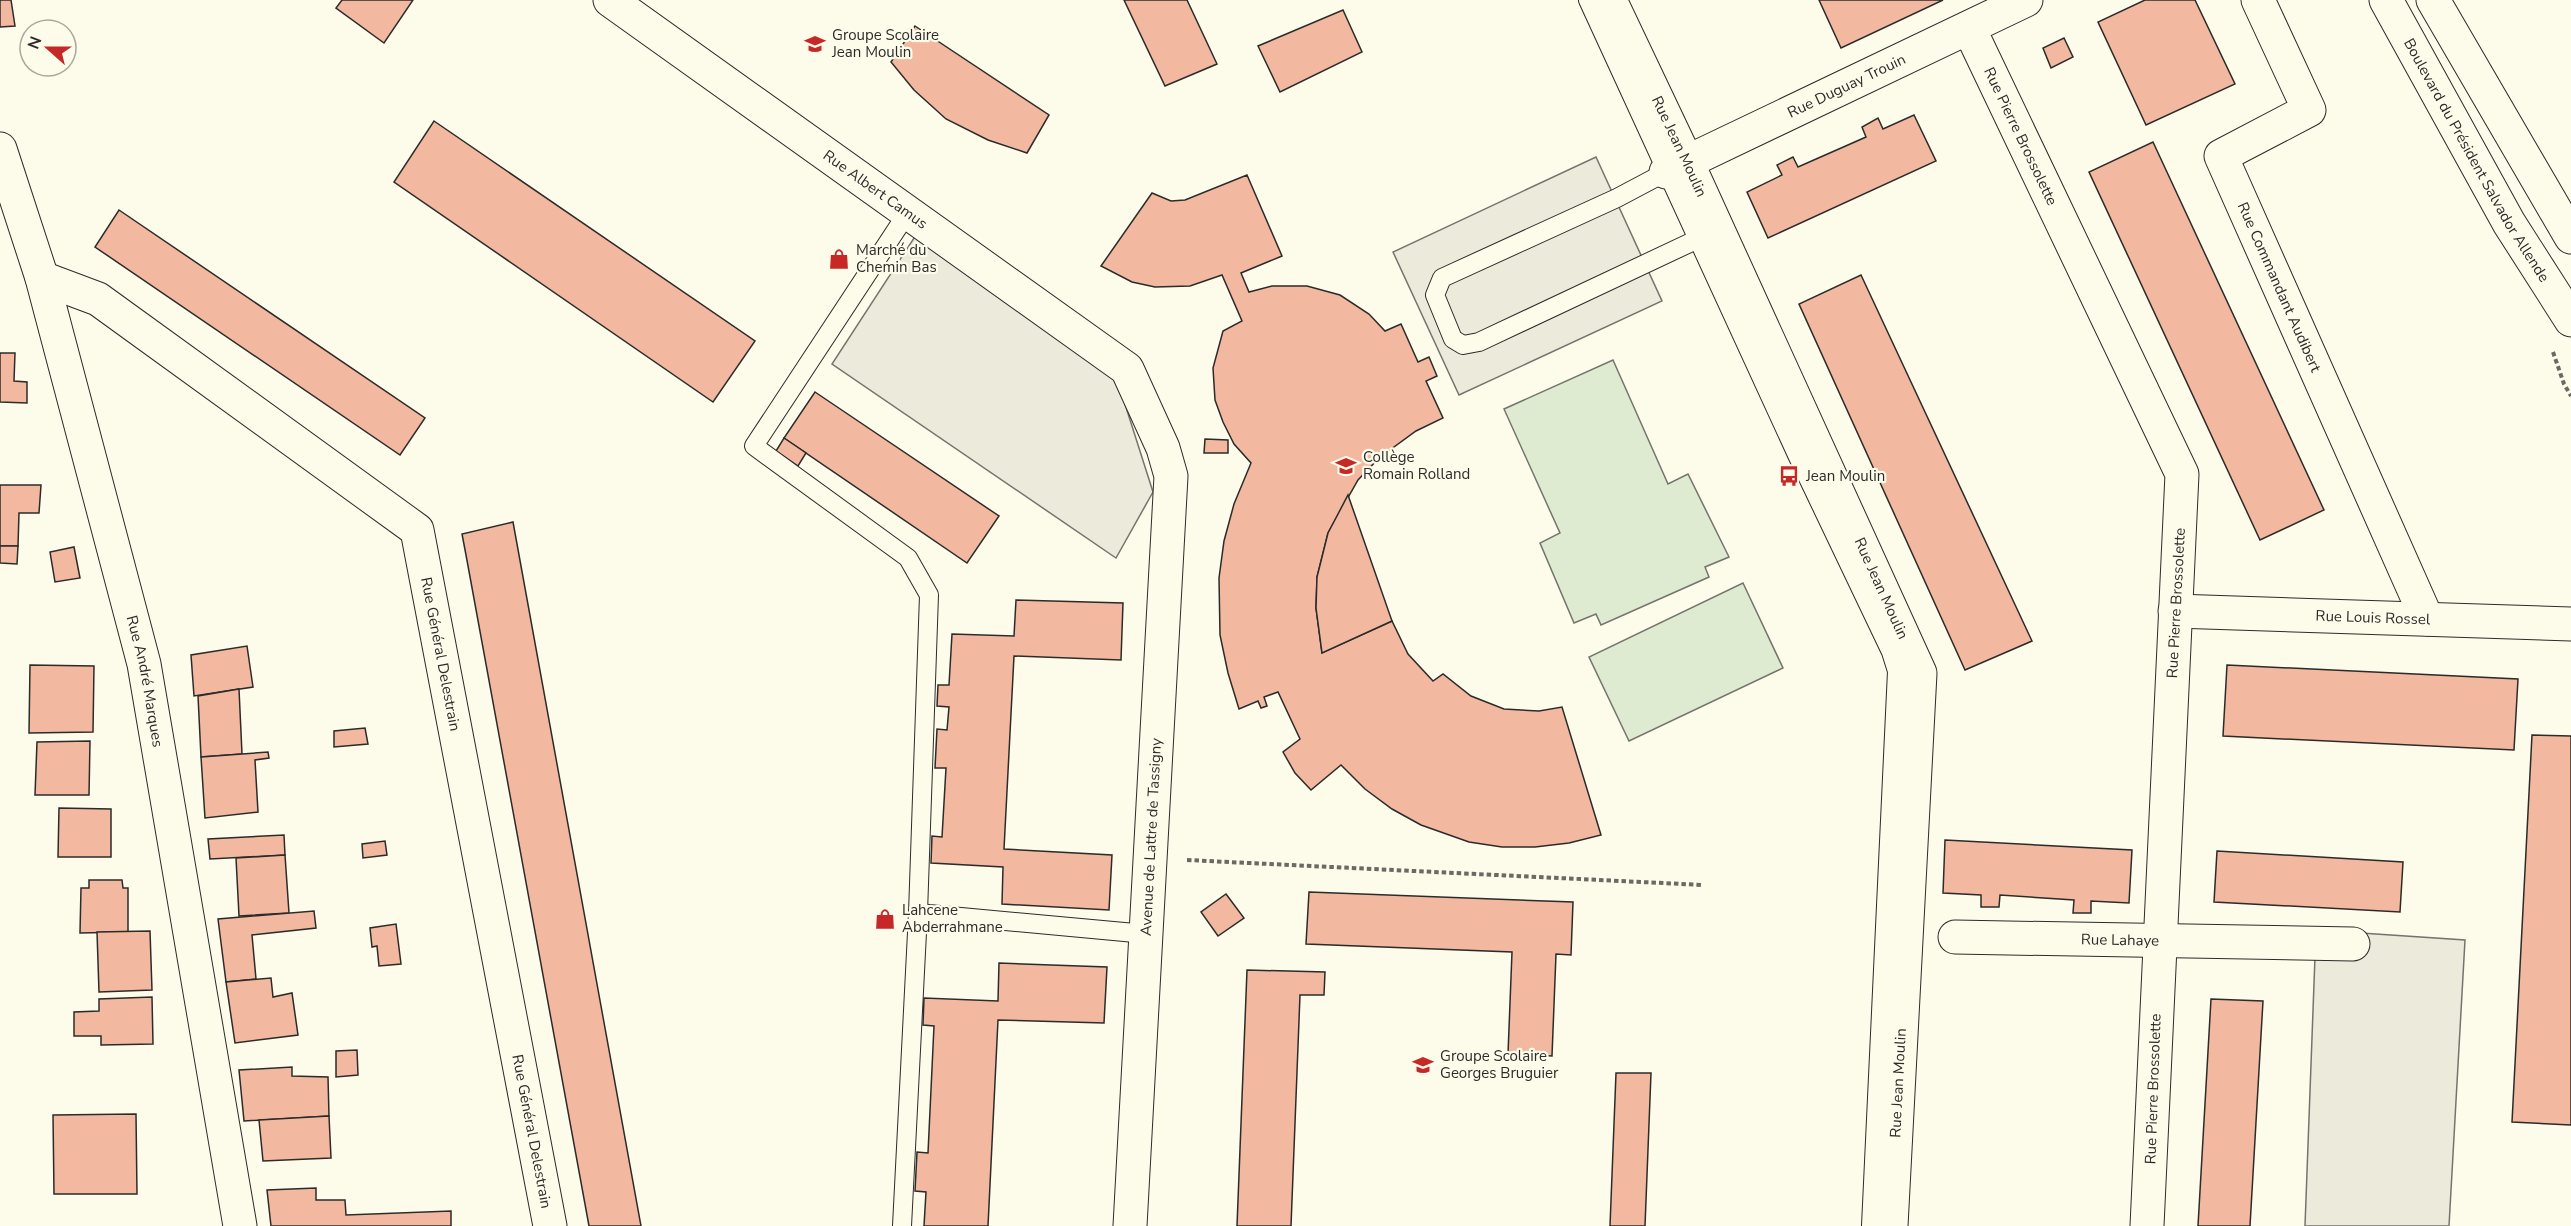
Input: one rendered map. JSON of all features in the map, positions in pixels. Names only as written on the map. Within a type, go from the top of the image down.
[{"type":"street","name":"Rue Albert Camus","points":[[610,0],[1127,369],[1163,448]]},
{"type":"street","name":"Rue Jean Moulin","points":[[1610,0],[1677,167],[1920,673],[1891,1226]]},
{"type":"street","name":"Rue Duguay Trouin","points":[[1677,167],[2026,0]]},
{"type":"street","name":"Rue Commandant Audibert","points":[[2258,0],[2308,110],[2221,156],[2427,619]]},
{"type":"street","name":"Boulevard du Président Salvador Allende","points":[[2386,0],[2509,223],[2571,320]]},
{"type":"street","points":[[2433,0],[2571,237]]},
{"type":"street","name":"Rue Pierre Brossolette","points":[[1969,28],[2182,474],[2147,1226]]},
{"type":"street","name":"Rue André Marques","points":[[0,149],[42,278],[144,663],[240,1226]]},
{"type":"street","name":"Rue Général Delestrain","points":[[42,278],[98,299],[417,530],[550,1226]]},
{"type":"street","name":"Avenue de Lattre de Tassigny","points":[[1130,1226],[1171,476],[1163,448]]},
{"type":"street","name":"Rue Louis Rossel","points":[[2175,611],[2571,624]]},
{"type":"street","name":"Rue Lahaye","points":[[1955,937],[2353,944]]},
{"type":"lane","name":"Rue Jean Moulin","points":[[1588,0],[1677,167],[1698,239],[1891,652],[1897,671],[1871,1226]]},
{"type":"lane","points":[[1677,167],[1617,198],[1442,278],[1436,296],[1453,339],[1464,345],[1479,342],[1698,239]]},
{"type":"lane","points":[[902,1226],[918,914],[929,595],[908,558],[754,446],[908,212]]},
{"type":"lane","points":[[918,914],[1146,934]]},
{"type":"path","points":[[1150,859],[1703,885]]},
{"type":"green space","points":[[1613,360],[1668,484],[1688,474],[1729,557],[1705,567],[1709,577],[1601,625],[1596,614],[1574,623],[1540,543],[1560,533],[1504,409]]},
{"type":"green space","points":[[1743,583],[1783,668],[1629,741],[1589,657]]},
{"type":"shaded area","points":[[1596,157],[1662,301],[1459,395],[1393,252]]},
{"type":"shaded area","points":[[916,235],[1117,379],[1153,492],[1116,558],[832,364]]},
{"type":"shaded area","points":[[2316,930],[2465,940],[2449,1226],[2305,1226]]},
{"type":"building","points":[[0,0],[11,0],[15,26],[0,27]]},
{"type":"building","points":[[342,0],[413,0],[384,43],[336,8]]},
{"type":"building","points":[[1124,0],[1187,0],[1217,64],[1165,86]]},
{"type":"building","points":[[1819,0],[1943,0],[1841,48]]},
{"type":"building","points":[[2145,0],[2195,0],[2235,84],[2146,125],[2098,22]]},
{"type":"building","points":[[1343,10],[1362,52],[1280,92],[1258,46]]},
{"type":"building","points":[[915,26],[1049,115],[1027,153],[988,140],[946,119],[914,90],[891,62]]},
{"type":"building","points":[[2064,38],[2073,57],[2051,68],[2043,48]]},
{"type":"building","points":[[1914,115],[1936,161],[1768,238],[1747,192],[1782,175],[1777,165],[1793,157],[1798,167],[1866,137],[1862,127],[1878,118],[1883,129]]},
{"type":"building","points":[[434,121],[755,341],[713,402],[394,182]]},
{"type":"building","points":[[2153,142],[2324,510],[2260,540],[2089,172]]},
{"type":"building","points":[[1247,175],[1282,256],[1241,273],[1249,292],[1272,286],[1307,286],[1340,295],[1369,314],[1385,331],[1401,324],[1418,362],[1429,357],[1437,376],[1426,381],[1443,418],[1416,431],[1379,458],[1358,480],[1328,533],[1317,577],[1316,608],[1322,653],[1392,621],[1408,654],[1433,681],[1443,674],[1471,696],[1504,709],[1539,711],[1562,707],[1601,835],[1569,843],[1535,847],[1502,847],[1469,842],[1421,825],[1392,809],[1365,789],[1341,765],[1311,790],[1295,773],[1283,752],[1300,739],[1278,692],[1264,697],[1267,706],[1261,708],[1258,701],[1239,709],[1220,635],[1219,578],[1224,541],[1234,504],[1251,463],[1234,444],[1223,422],[1215,400],[1213,368],[1223,331],[1242,321],[1222,275],[1190,286],[1155,287],[1132,282],[1101,266],[1152,193],[1171,201],[1185,200]]},
{"type":"building","points":[[119,210],[425,418],[400,455],[95,247]]},
{"type":"building","points":[[1861,275],[2032,641],[1965,670],[1799,304]]},
{"type":"building","points":[[0,353],[15,353],[14,381],[27,382],[27,403],[0,402]]},
{"type":"building","points":[[815,392],[999,516],[967,563],[784,438]]},
{"type":"building","points":[[784,438],[806,453],[798,466],[776,451]]},
{"type":"building","points":[[1205,439],[1228,440],[1228,453],[1204,453]]},
{"type":"building","points":[[0,485],[41,485],[39,513],[19,513],[18,546],[0,546]]},
{"type":"building","points":[[1348,495],[1392,621],[1322,653],[1316,608],[1317,577],[1328,533]]},
{"type":"building","points":[[513,522],[641,1226],[589,1226],[462,534]]},
{"type":"building","points":[[0,546],[18,546],[17,564],[0,563]]},
{"type":"building","points":[[74,547],[80,578],[55,582],[50,552]]},
{"type":"building","points":[[1016,600],[1123,603],[1121,660],[1014,656],[1004,849],[1112,855],[1109,910],[1002,904],[1003,867],[931,863],[932,836],[942,837],[946,768],[935,768],[937,729],[947,730],[949,707],[937,706],[938,685],[949,685],[952,634],[1014,636]]},
{"type":"building","points":[[247,646],[253,687],[194,696],[191,655]]},
{"type":"building","points":[[30,665],[94,666],[93,732],[29,733]]},
{"type":"building","points":[[2227,665],[2518,679],[2514,750],[2223,736]]},
{"type":"building","points":[[239,689],[242,754],[201,757],[198,696]]},
{"type":"building","points":[[365,728],[368,744],[334,747],[334,731]]},
{"type":"building","points":[[2532,735],[2571,736],[2571,1125],[2512,1122]]},
{"type":"building","points":[[90,741],[89,795],[35,795],[37,742]]},
{"type":"building","points":[[268,752],[269,758],[255,760],[258,812],[205,818],[201,757]]},
{"type":"building","points":[[59,808],[111,809],[111,857],[58,857]]},
{"type":"building","points":[[284,835],[285,855],[210,859],[208,839]]},
{"type":"building","points":[[1945,840],[2132,850],[2129,903],[2091,901],[2091,913],[2073,913],[2074,900],[2000,895],[1999,907],[1981,907],[1981,895],[1943,893]]},
{"type":"building","points":[[385,841],[387,855],[363,858],[362,844]]},
{"type":"building","points":[[2217,851],[2403,862],[2400,912],[2214,902]]},
{"type":"building","points":[[285,855],[289,913],[239,916],[236,858]]},
{"type":"building","points":[[89,880],[122,880],[123,888],[128,888],[128,932],[80,933],[81,888],[89,888]]},
{"type":"building","points":[[1309,892],[1573,902],[1571,955],[1556,954],[1552,1056],[1508,1054],[1512,952],[1306,944]]},
{"type":"building","points":[[1226,894],[1244,918],[1218,936],[1201,912]]},
{"type":"building","points":[[314,911],[316,928],[252,935],[256,979],[226,982],[218,919]]},
{"type":"building","points":[[396,924],[401,964],[379,966],[377,946],[372,947],[370,928]]},
{"type":"building","points":[[150,931],[152,990],[99,992],[97,932]]},
{"type":"building","points":[[999,963],[1107,967],[1104,1023],[998,1020],[988,1226],[924,1226],[926,1192],[915,1191],[917,1152],[928,1153],[934,1026],[923,1025],[924,998],[998,1001]]},
{"type":"building","points":[[1247,970],[1325,972],[1324,995],[1300,995],[1291,1226],[1237,1226]]},
{"type":"building","points":[[271,978],[273,997],[292,993],[298,1035],[235,1043],[226,982]]},
{"type":"building","points":[[152,997],[153,1044],[101,1045],[101,1036],[74,1036],[74,1012],[99,1011],[99,999]]},
{"type":"building","points":[[2211,999],[2263,1001],[2250,1226],[2198,1226]]},
{"type":"building","points":[[357,1050],[358,1075],[336,1077],[336,1051]]},
{"type":"building","points":[[292,1067],[292,1076],[328,1077],[329,1116],[244,1121],[239,1070]]},
{"type":"building","points":[[1616,1073],[1651,1073],[1645,1226],[1610,1226]]},
{"type":"building","points":[[136,1114],[137,1194],[54,1194],[53,1115]]},
{"type":"building","points":[[329,1116],[331,1158],[263,1161],[259,1120]]},
{"type":"building","points":[[316,1188],[316,1200],[345,1200],[346,1215],[451,1211],[451,1226],[271,1226],[267,1190]]},
{"type":"place","name":"Groupe Scolaire Jean Moulin","points":[[815,44]]},
{"type":"place","name":"Marché du Chemin Bas","points":[[839,259]]},
{"type":"place","name":"Collège Romain Rolland","points":[[1346,466]]},
{"type":"place","name":"Jean Moulin","points":[[1789,476]]},
{"type":"place","name":"Lahcene Abderrahmane","points":[[885,919]]},
{"type":"place","name":"Groupe Scolaire Georges Bruguier","points":[[1423,1065]]}]
